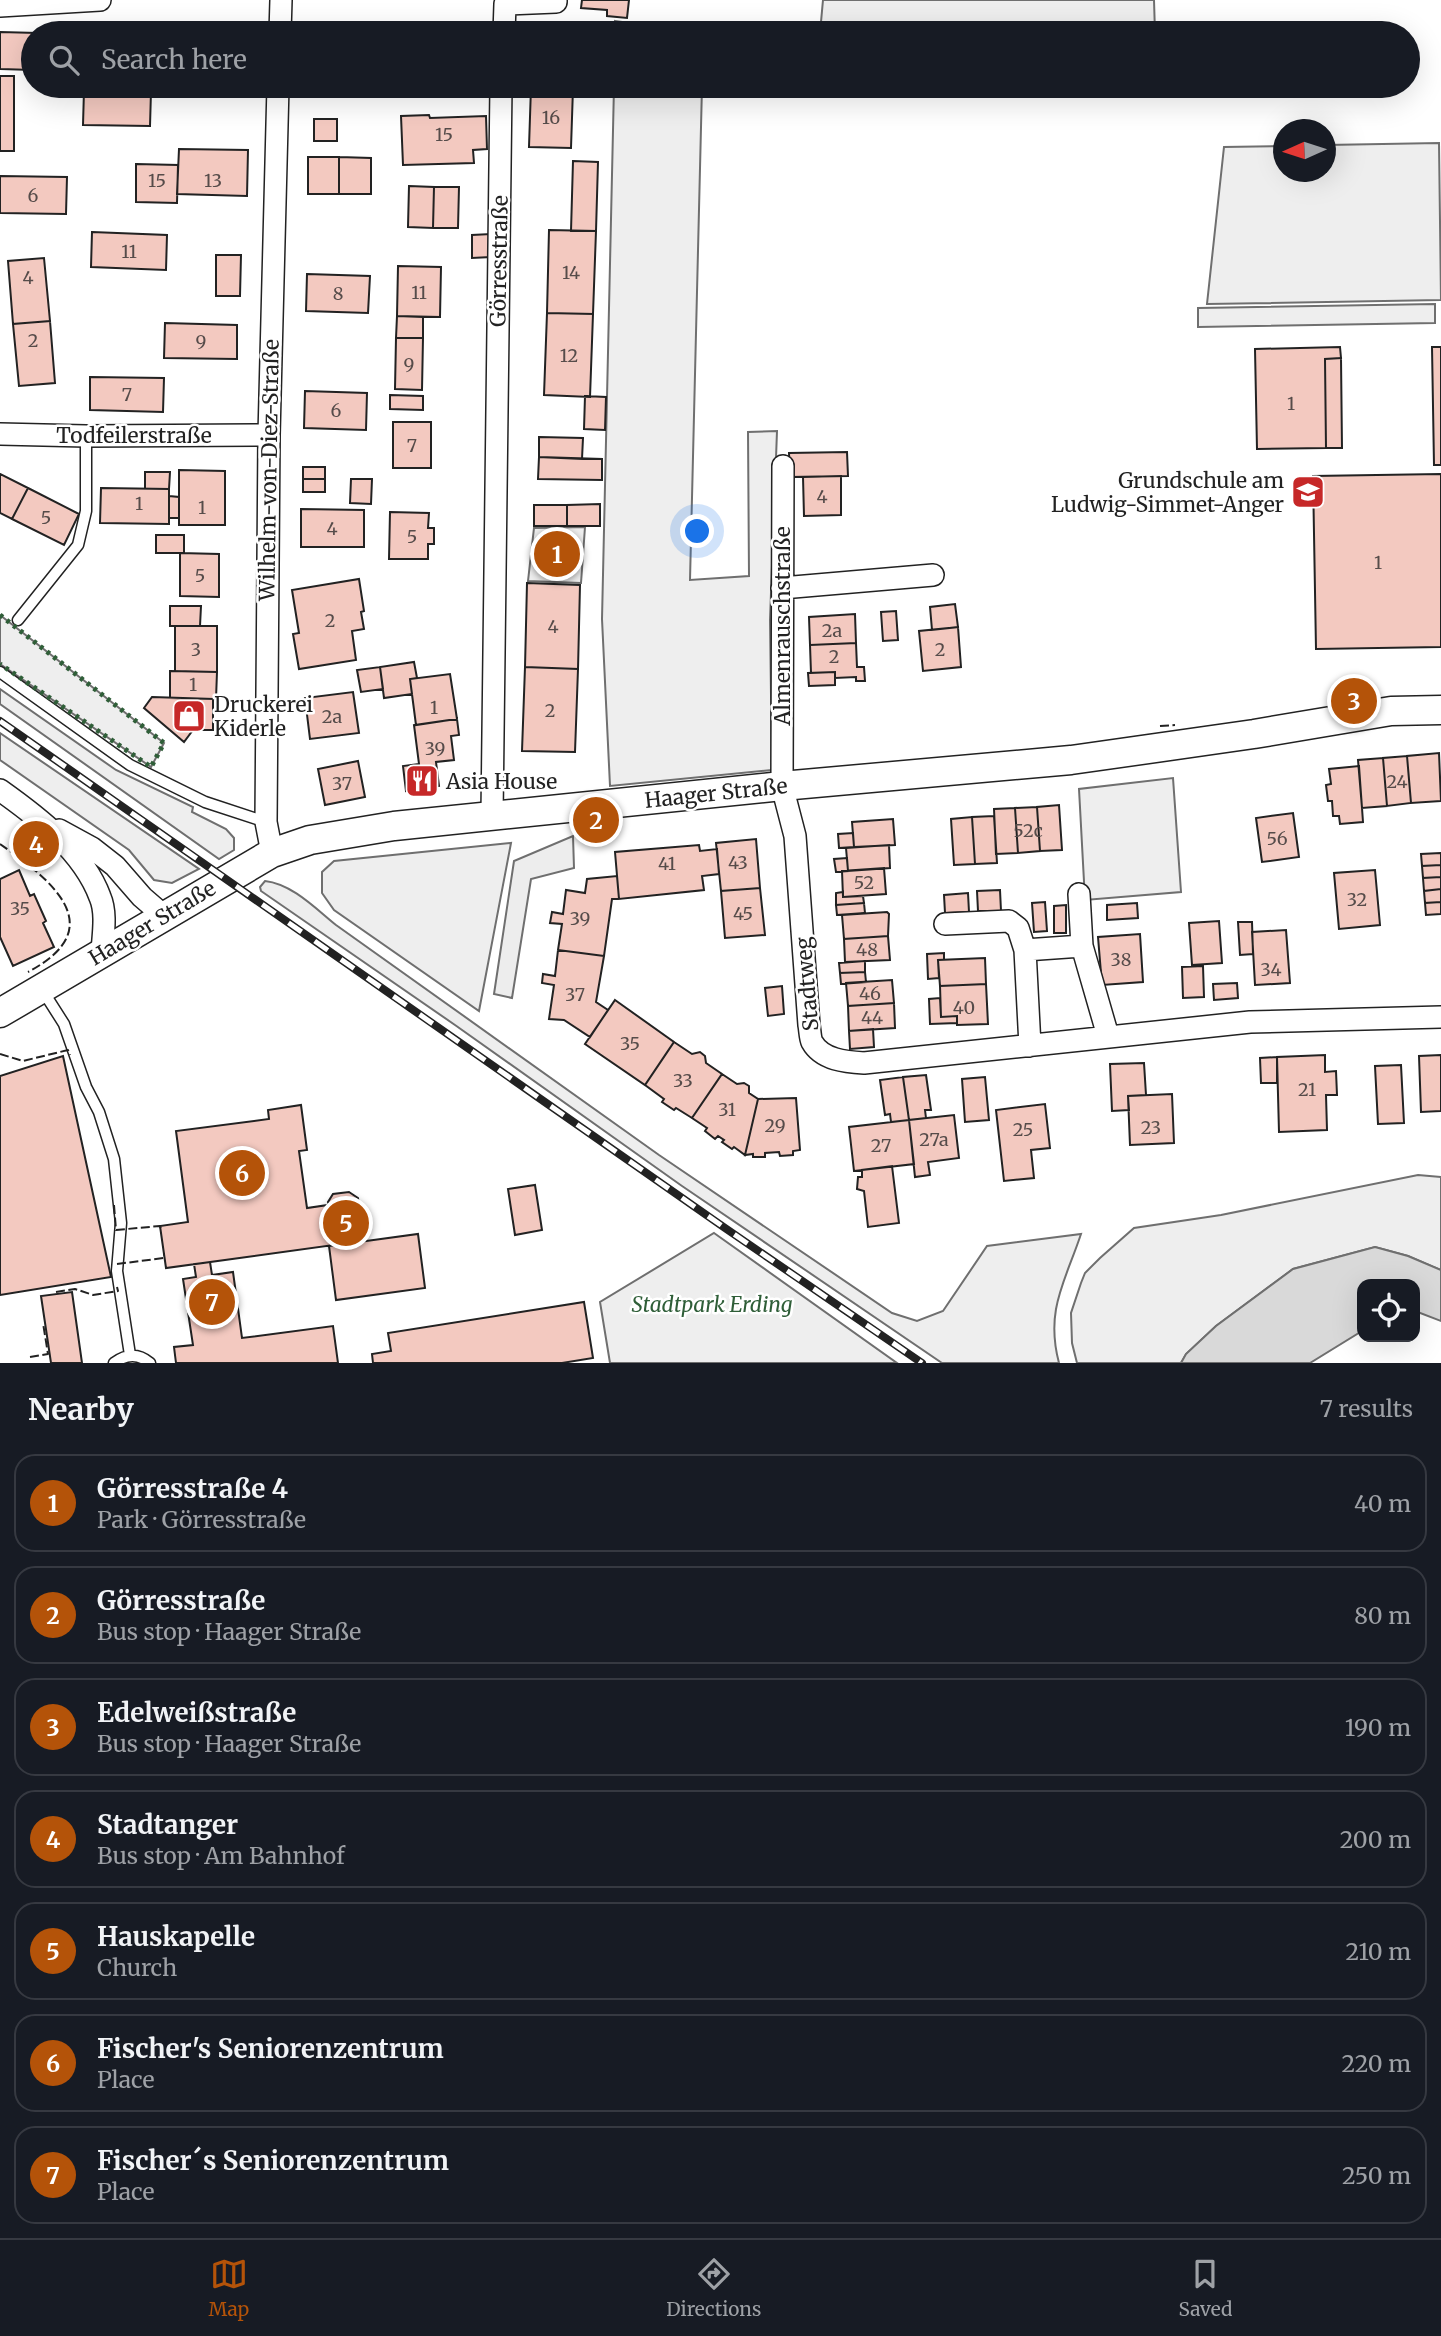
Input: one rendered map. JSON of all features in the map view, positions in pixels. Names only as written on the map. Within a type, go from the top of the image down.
[{"type":"street","points":[[0,6],[100,0]]},
{"type":"street","points":[[280,21],[281,0]]},
{"type":"street","points":[[502,21],[499,2],[556,0]]},
{"type":"street","name":"Wilhelm-von-Diez-Straße","points":[[272,853],[266,822],[269,435],[278,98]]},
{"type":"street","name":"Görresstraße","points":[[492,815],[501,98]]},
{"type":"street","name":"Todfeilerstraße","points":[[0,434],[269,435]]},
{"type":"street","name":"Almenrauschstraße","points":[[782,786],[783,466]]},
{"type":"street","points":[[782,589],[933,575]]},
{"type":"street","name":"Haager Straße","points":[[1391,711],[1441,690]]},
{"type":"street","name":"Haager Straße","points":[[0,1013],[272,853],[310,840],[394,826],[492,815],[1070,760],[1391,711],[1441,710]]},
{"type":"street","name":"Stadtweg","points":[[782,786],[795,836],[808,1025],[813,1043],[841,1062],[864,1063],[1250,1022],[1441,1017]]},
{"type":"street","points":[[0,790],[45,822],[92,848],[115,866],[142,897],[164,916]]},
{"type":"street","points":[[45,822],[76,857],[101,897],[102,952]]},
{"type":"street","points":[[1079,894],[1082,946],[1108,1036]]},
{"type":"street","points":[[945,924],[1009,920],[1018,928],[1025,950],[1030,1046]]},
{"type":"street","points":[[1025,950],[1082,946]]},
{"type":"lane","points":[[18,620],[78,545],[86,511],[86,436]]},
{"type":"lane","points":[[0,672],[130,765],[205,802],[266,822]]},
{"type":"lane","points":[[42,988],[64,1024],[86,1087],[99,1112],[114,1159],[121,1223],[117,1271],[130,1355]]},
{"type":"lane","points":[[114,1363],[130,1355],[141,1356],[150,1363]]},
{"type":"green space","points":[[823,0],[1154,0],[1155,21],[821,21]]},
{"type":"green space","points":[[614,98],[702,98],[690,580],[749,576],[748,432],[777,431],[770,620],[772,770],[610,786],[602,619]]},
{"type":"green space","points":[[1439,143],[1441,300],[1207,304],[1224,147],[1273,146],[1273,182],[1336,182],[1336,145]]},
{"type":"green space","points":[[1435,304],[1435,323],[1198,327],[1198,308]]},
{"type":"green space","points":[[585,527],[581,583],[528,581],[534,528]]},
{"type":"green space","points":[[0,615],[164,743],[151,767],[0,664]]},
{"type":"green space","points":[[0,689],[116,770],[193,807],[192,812],[226,829],[234,838],[234,850],[219,859],[0,704]]},
{"type":"green space","points":[[0,733],[199,869],[172,883],[154,880],[129,850],[0,760]]},
{"type":"green space","points":[[1173,778],[1181,892],[1085,900],[1079,789]]},
{"type":"green space","points":[[511,843],[479,1011],[334,910],[322,893],[322,872],[334,861]]},
{"type":"green space","points":[[265,881],[285,887],[303,898],[336,925],[659,1155],[892,1313],[917,1321],[943,1311],[987,1246],[1081,1234],[1063,1282],[1056,1312],[1055,1344],[1059,1363],[942,1363],[682,1186],[261,891],[260,887]]},
{"type":"green space","points":[[1418,1175],[1441,1177],[1441,1270],[1408,1256],[1375,1247],[1293,1269],[1216,1326],[1186,1354],[1181,1363],[1077,1363],[1072,1343],[1071,1313],[1085,1273],[1134,1228],[1221,1215]]},
{"type":"green space","name":"Stadtpark Erding","points":[[714,1233],[897,1363],[610,1363],[600,1302]]},
{"type":"shaded area","points":[[573,836],[574,868],[531,879],[512,998],[494,994],[514,861]]},
{"type":"shaded area","points":[[1375,1247],[1408,1256],[1441,1270],[1441,1321],[1420,1313],[1420,1279],[1357,1279],[1357,1334],[1310,1363],[1181,1363],[1186,1354],[1216,1326],[1293,1269]]},
{"type":"building","points":[[582,0],[629,0],[627,18],[607,16],[607,10],[581,8]]},
{"type":"building","points":[[0,32],[21,33],[21,70],[0,69]]},
{"type":"building","points":[[0,76],[14,76],[14,151],[0,151]]},
{"type":"building","points":[[84,98],[151,98],[150,126],[83,125]]},
{"type":"building","points":[[531,98],[573,98],[571,148],[529,147]]},
{"type":"building","points":[[429,115],[430,118],[486,116],[487,149],[473,150],[474,163],[403,165],[401,116]]},
{"type":"building","points":[[314,119],[337,119],[337,141],[314,141]]},
{"type":"building","points":[[179,149],[248,150],[247,196],[177,194]]},
{"type":"building","points":[[308,157],[339,157],[339,194],[308,194]]},
{"type":"building","points":[[339,157],[371,158],[371,194],[339,194]]},
{"type":"building","points":[[573,161],[598,162],[596,231],[571,231]]},
{"type":"building","points":[[136,164],[178,165],[177,203],[136,202]]},
{"type":"building","points":[[0,176],[67,177],[66,214],[0,213]]},
{"type":"building","points":[[409,186],[434,187],[433,228],[408,227]]},
{"type":"building","points":[[434,187],[459,187],[458,228],[433,228]]},
{"type":"building","points":[[549,230],[596,231],[593,314],[547,313]]},
{"type":"building","points":[[92,232],[167,235],[166,270],[91,267]]},
{"type":"building","points":[[491,234],[491,257],[472,258],[472,235]]},
{"type":"building","points":[[216,255],[241,255],[240,296],[216,296]]},
{"type":"building","points":[[44,258],[50,321],[13,324],[8,261]]},
{"type":"building","points":[[398,266],[441,267],[440,317],[397,316]]},
{"type":"building","points":[[307,274],[370,276],[368,313],[306,311]]},
{"type":"building","points":[[547,313],[593,314],[590,397],[544,395]]},
{"type":"building","points":[[397,316],[423,317],[423,338],[396,338]]},
{"type":"building","points":[[50,321],[55,383],[19,386],[13,324]]},
{"type":"building","points":[[165,323],[237,325],[237,359],[164,358]]},
{"type":"building","points":[[396,338],[423,338],[422,390],[395,389]]},
{"type":"building","points":[[1340,347],[1341,358],[1325,359],[1326,448],[1257,449],[1255,349]]},
{"type":"building","points":[[1432,347],[1441,347],[1441,465],[1434,465]]},
{"type":"building","points":[[1341,358],[1342,448],[1326,448],[1325,359]]},
{"type":"building","points":[[90,377],[164,378],[163,412],[90,410]]},
{"type":"building","points":[[305,391],[367,393],[366,430],[304,428]]},
{"type":"building","points":[[390,395],[423,396],[423,410],[390,409]]},
{"type":"building","points":[[585,396],[606,397],[605,430],[584,429]]},
{"type":"building","points":[[393,422],[431,422],[431,468],[393,468]]},
{"type":"building","points":[[539,437],[583,438],[582,459],[539,457]]},
{"type":"building","points":[[847,452],[848,476],[790,477],[789,453]]},
{"type":"building","points":[[539,457],[602,459],[602,480],[538,479]]},
{"type":"building","points":[[303,467],[325,467],[325,479],[303,479]]},
{"type":"building","points":[[179,470],[225,471],[225,525],[179,525]]},
{"type":"building","points":[[145,472],[170,472],[169,489],[145,489]]},
{"type":"building","points":[[0,474],[28,488],[12,519],[0,513]]},
{"type":"building","points":[[1441,474],[1441,647],[1316,649],[1313,476]]},
{"type":"building","points":[[841,476],[841,515],[804,516],[803,477]]},
{"type":"building","points":[[303,479],[325,479],[325,492],[303,492]]},
{"type":"building","points":[[351,479],[372,479],[371,504],[350,503]]},
{"type":"building","points":[[28,488],[79,514],[64,545],[12,519]]},
{"type":"building","points":[[101,488],[169,489],[169,524],[100,523]]},
{"type":"building","points":[[169,496],[179,497],[179,518],[169,518]]},
{"type":"building","points":[[600,504],[600,526],[567,526],[567,505]]},
{"type":"building","points":[[534,505],[567,505],[567,526],[534,526]]},
{"type":"building","points":[[301,509],[364,510],[364,547],[301,547]]},
{"type":"building","points":[[390,512],[429,513],[428,528],[434,528],[434,544],[428,544],[428,559],[389,559]]},
{"type":"building","points":[[156,535],[184,535],[184,553],[156,553]]},
{"type":"building","points":[[180,553],[219,554],[219,597],[180,596]]},
{"type":"building","points":[[359,579],[364,629],[352,631],[356,660],[299,669],[293,634],[299,633],[292,590]]},
{"type":"building","points":[[527,583],[580,585],[578,669],[525,667]]},
{"type":"building","points":[[955,604],[958,627],[932,630],[930,607]]},
{"type":"building","points":[[170,606],[201,606],[200,626],[170,626]]},
{"type":"building","points":[[896,611],[898,640],[883,641],[881,612]]},
{"type":"building","points":[[855,614],[856,643],[810,645],[809,617]]},
{"type":"building","points":[[175,626],[217,626],[217,672],[175,671]]},
{"type":"building","points":[[958,627],[961,667],[923,671],[919,631]]},
{"type":"building","points":[[856,643],[857,667],[864,667],[865,681],[856,681],[856,677],[835,678],[835,672],[811,673],[810,645]]},
{"type":"building","points":[[414,662],[417,678],[410,679],[412,694],[384,698],[380,667]]},
{"type":"building","points":[[380,667],[383,689],[361,692],[357,670]]},
{"type":"building","points":[[525,667],[578,669],[575,752],[522,751]]},
{"type":"building","points":[[170,671],[217,672],[216,699],[170,698]]},
{"type":"building","points":[[835,672],[835,685],[809,686],[808,673]]},
{"type":"building","points":[[450,674],[457,719],[416,725],[410,679]]},
{"type":"building","points":[[353,692],[359,733],[310,739],[305,698]]},
{"type":"building","points":[[152,697],[213,699],[213,730],[193,730],[184,742],[144,708]]},
{"type":"building","points":[[457,719],[459,735],[451,736],[454,760],[436,762],[439,786],[406,791],[403,766],[419,764],[414,725]]},
{"type":"building","points":[[1439,753],[1441,801],[1411,803],[1407,756]]},
{"type":"building","points":[[1407,756],[1411,803],[1387,806],[1383,758]]},
{"type":"building","points":[[1383,758],[1387,806],[1362,808],[1358,760]]},
{"type":"building","points":[[358,761],[365,797],[325,805],[318,769]]},
{"type":"building","points":[[1359,766],[1363,822],[1340,824],[1339,816],[1333,816],[1332,801],[1328,801],[1326,785],[1331,784],[1329,769]]},
{"type":"building","points":[[1059,805],[1062,850],[1040,851],[1037,807]]},
{"type":"building","points":[[1037,807],[1040,851],[1018,853],[1015,808]]},
{"type":"building","points":[[1015,808],[1018,853],[996,854],[994,809]]},
{"type":"building","points":[[1293,813],[1299,857],[1262,862],[1256,818]]},
{"type":"building","points":[[994,816],[997,863],[975,864],[972,817]]},
{"type":"building","points":[[972,817],[975,864],[954,865],[951,819]]},
{"type":"building","points":[[893,819],[895,845],[854,847],[852,822]]},
{"type":"building","points":[[853,833],[854,847],[839,848],[838,834]]},
{"type":"building","points":[[756,839],[760,888],[721,891],[716,843]]},
{"type":"building","points":[[699,845],[700,851],[717,849],[719,874],[702,876],[704,890],[619,899],[615,852]]},
{"type":"building","points":[[889,845],[890,868],[848,871],[846,848]]},
{"type":"building","points":[[1441,853],[1441,865],[1422,866],[1421,854]]},
{"type":"building","points":[[847,858],[848,871],[836,872],[834,859]]},
{"type":"building","points":[[1441,865],[1441,877],[1423,878],[1422,866]]},
{"type":"building","points":[[884,868],[886,894],[843,897],[842,871]]},
{"type":"building","points":[[19,870],[30,896],[34,894],[54,947],[13,966],[0,937],[0,879]]},
{"type":"building","points":[[1375,870],[1380,925],[1339,929],[1334,873]]},
{"type":"building","points":[[617,876],[619,899],[612,899],[604,956],[558,950],[562,924],[550,923],[552,912],[563,914],[566,890],[585,893],[587,879]]},
{"type":"building","points":[[1441,877],[1441,889],[1424,891],[1423,878]]},
{"type":"building","points":[[760,888],[765,935],[725,938],[721,891]]},
{"type":"building","points":[[1441,889],[1441,902],[1425,903],[1424,891]]},
{"type":"building","points":[[1000,890],[1001,911],[978,911],[977,891]]},
{"type":"building","points":[[843,892],[843,897],[863,896],[864,903],[836,905],[836,893]]},
{"type":"building","points":[[968,893],[969,912],[945,913],[944,895]]},
{"type":"building","points":[[1045,902],[1047,931],[1034,932],[1032,903]]},
{"type":"building","points":[[1441,902],[1441,914],[1426,915],[1425,903]]},
{"type":"building","points":[[864,903],[865,913],[837,915],[836,905]]},
{"type":"building","points":[[1137,903],[1138,918],[1107,920],[1107,905]]},
{"type":"building","points":[[1066,905],[1066,933],[1054,933],[1054,906]]},
{"type":"building","points":[[887,912],[888,936],[844,939],[842,915]]},
{"type":"building","points":[[1219,921],[1222,963],[1192,965],[1189,923]]},
{"type":"building","points":[[1238,922],[1252,922],[1253,954],[1240,955]]},
{"type":"building","points":[[1286,930],[1290,983],[1255,985],[1252,932]]},
{"type":"building","points":[[1140,934],[1143,982],[1102,985],[1098,937]]},
{"type":"building","points":[[888,936],[890,960],[845,962],[844,939]]},
{"type":"building","points":[[558,950],[604,956],[596,1002],[608,1010],[590,1037],[564,1020],[549,1019],[554,985],[542,983],[543,974],[555,976]]},
{"type":"building","points":[[944,953],[944,960],[938,960],[939,978],[928,979],[927,954]]},
{"type":"building","points":[[985,958],[986,984],[940,986],[938,960]]},
{"type":"building","points":[[865,961],[865,972],[840,973],[839,963]]},
{"type":"building","points":[[1203,966],[1204,997],[1183,998],[1182,967]]},
{"type":"building","points":[[865,972],[866,982],[841,984],[840,973]]},
{"type":"building","points":[[892,980],[894,1003],[848,1006],[846,983]]},
{"type":"building","points":[[1237,983],[1238,998],[1214,1000],[1213,984]]},
{"type":"building","points":[[986,984],[988,1024],[957,1025],[957,1016],[941,1017],[940,986]]},
{"type":"building","points":[[782,986],[784,1014],[768,1016],[765,988]]},
{"type":"building","points":[[940,998],[941,1017],[957,1016],[957,1023],[930,1024],[929,999]]},
{"type":"building","points":[[615,1000],[674,1042],[645,1085],[585,1044]]},
{"type":"building","points":[[894,1003],[895,1028],[849,1031],[848,1006]]},
{"type":"building","points":[[873,1029],[874,1047],[850,1049],[849,1031]]},
{"type":"building","points":[[674,1042],[692,1054],[700,1052],[705,1056],[706,1063],[722,1074],[692,1118],[662,1102],[664,1099],[645,1085]]},
{"type":"building","points":[[1325,1055],[1325,1072],[1336,1071],[1337,1095],[1326,1095],[1327,1130],[1279,1132],[1277,1057]]},
{"type":"building","points":[[1441,1055],[1441,1111],[1421,1112],[1419,1056]]},
{"type":"building","points":[[63,1056],[111,1277],[0,1295],[0,1076]]},
{"type":"building","points":[[1277,1057],[1277,1083],[1261,1083],[1260,1058]]},
{"type":"building","points":[[1144,1063],[1146,1095],[1128,1096],[1129,1110],[1112,1111],[1110,1064]]},
{"type":"building","points":[[1401,1065],[1404,1123],[1378,1124],[1375,1066]]},
{"type":"building","points":[[722,1074],[737,1084],[744,1083],[749,1086],[749,1093],[758,1099],[745,1155],[722,1142],[724,1140],[718,1136],[715,1139],[705,1131],[707,1128],[692,1118]]},
{"type":"building","points":[[926,1075],[931,1110],[925,1110],[926,1118],[909,1120],[903,1077]]},
{"type":"building","points":[[903,1077],[909,1120],[891,1122],[890,1114],[885,1115],[880,1080]]},
{"type":"building","points":[[985,1077],[989,1120],[965,1122],[962,1079]]},
{"type":"building","points":[[1172,1094],[1174,1143],[1130,1145],[1128,1096]]},
{"type":"building","points":[[796,1098],[800,1150],[793,1151],[793,1155],[780,1156],[779,1152],[765,1153],[765,1157],[745,1155],[758,1099]]},
{"type":"building","points":[[1045,1104],[1050,1148],[1031,1150],[1034,1178],[1004,1181],[996,1110]]},
{"type":"building","points":[[301,1105],[307,1150],[299,1151],[307,1208],[328,1205],[334,1245],[166,1268],[160,1226],[188,1222],[176,1131],[269,1119],[268,1110]]},
{"type":"building","points":[[954,1115],[959,1158],[928,1162],[930,1175],[915,1177],[909,1120]]},
{"type":"building","points":[[909,1120],[914,1164],[854,1171],[849,1127]]},
{"type":"building","points":[[892,1166],[899,1223],[868,1227],[864,1191],[857,1189],[858,1177],[862,1177],[862,1170]]},
{"type":"building","points":[[535,1185],[542,1230],[515,1235],[508,1189]]},
{"type":"building","points":[[349,1192],[358,1198],[364,1241],[334,1245],[328,1202],[333,1194]]},
{"type":"building","points":[[418,1234],[425,1288],[336,1300],[329,1246]]},
{"type":"building","points":[[210,1262],[212,1275],[233,1272],[242,1338],[333,1326],[338,1363],[176,1363],[174,1347],[193,1345],[183,1279],[196,1277],[194,1264]]},
{"type":"building","points":[[72,1292],[82,1363],[51,1363],[41,1296]]},
{"type":"building","points":[[584,1302],[593,1358],[562,1363],[373,1363],[372,1354],[391,1351],[388,1333]]},
{"type":"railway","points":[[0,721],[922,1363]]},
{"type":"hedge","points":[[0,615],[164,743],[151,767],[0,664]]},
{"type":"fence","points":[[1160,726],[1175,725]]},
{"type":"fence","points":[[0,844],[53,888],[65,904],[70,921],[67,938],[53,955],[28,972]]},
{"type":"fence","points":[[0,1054],[23,1061],[68,1050],[70,1055]]},
{"type":"fence","points":[[114,1205],[116,1230],[160,1226],[161,1229]]},
{"type":"fence","points":[[117,1264],[164,1258],[164,1253]]},
{"type":"fence","points":[[56,1292],[75,1289],[93,1295],[118,1291],[117,1287]]},
{"type":"fence","points":[[30,1357],[48,1354],[43,1323]]},
{"type":"place","name":"Grundschule am Ludwig-Simmet-Anger","points":[[1308,492]]},
{"type":"place","name":"Görresstraße 4","points":[[557,554]]},
{"type":"place","name":"Edelweißstraße","points":[[1354,701]]},
{"type":"place","name":"Druckerei Kiderle","points":[[189,716]]},
{"type":"place","name":"Asia House","points":[[422,781]]},
{"type":"place","name":"Görresstraße","points":[[596,820]]},
{"type":"place","name":"Stadtanger","points":[[36,844]]},
{"type":"place","name":"Fischer's Seniorenzentrum","points":[[242,1173]]},
{"type":"place","name":"Hauskapelle","points":[[346,1223]]},
{"type":"place","name":"Fischer´s Seniorenzentrum","points":[[212,1302]]}]
